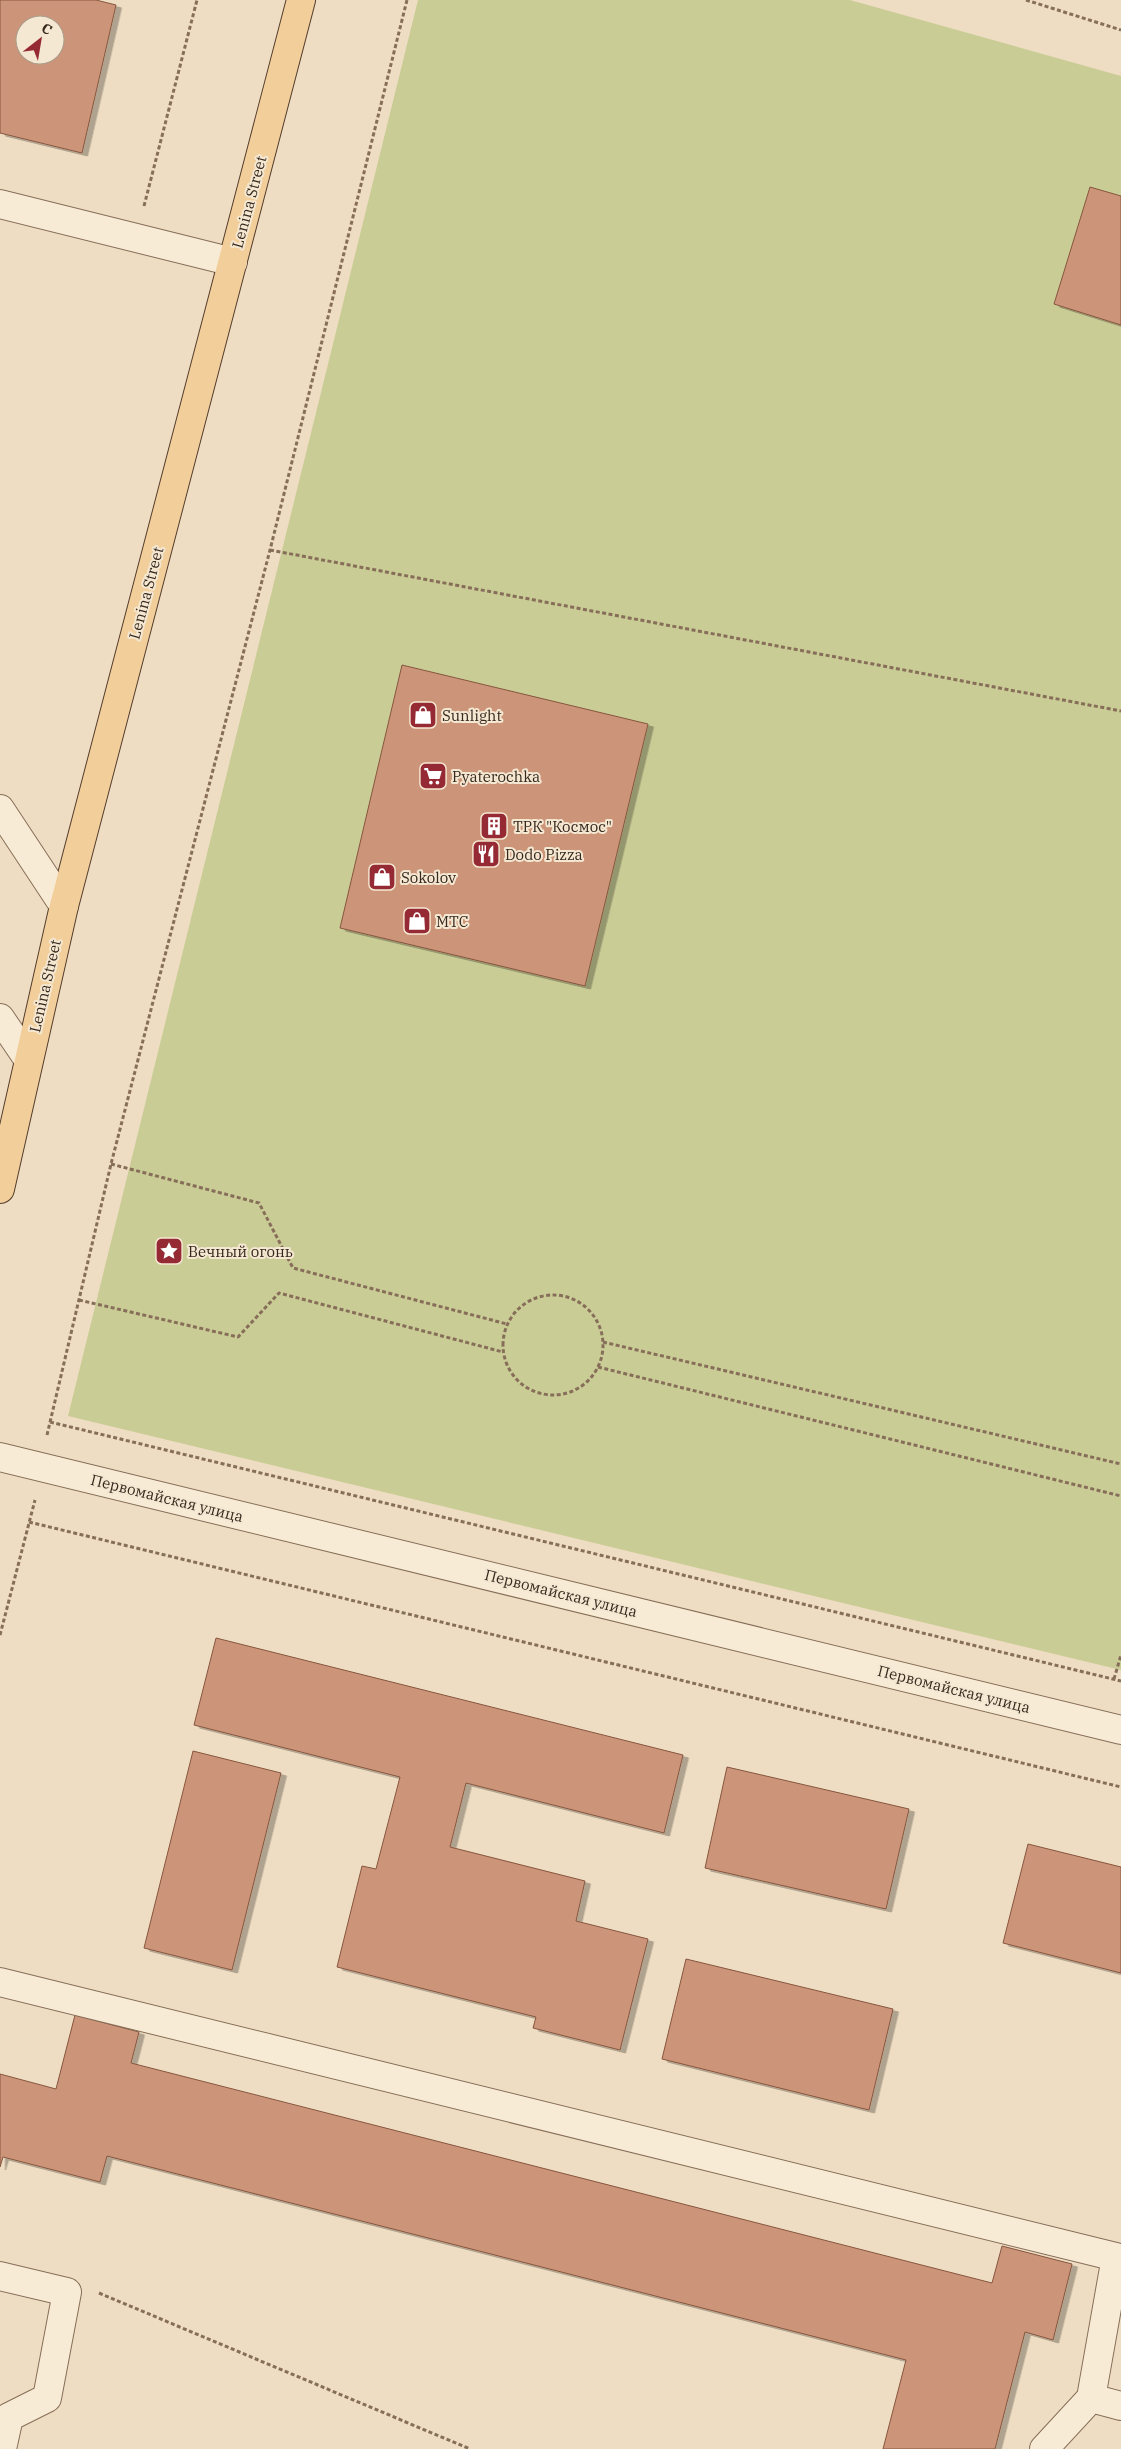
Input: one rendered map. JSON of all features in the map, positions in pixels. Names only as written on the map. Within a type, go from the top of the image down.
[{"type":"main road","name":"Lenina Street","points":[[0,1189],[64,906],[301,0]]},
{"type":"street","points":[[0,204],[233,262]]},
{"type":"street","points":[[0,809],[64,906]]},
{"type":"street","points":[[0,1018],[28,1059]]},
{"type":"street","name":"Первомайская улица","points":[[0,1457],[1121,1730]]},
{"type":"street","points":[[0,1982],[1116,2257],[1091,2398],[1044,2449]]},
{"type":"street","points":[[0,2276],[67,2292],[47,2398],[10,2418],[2,2449]]},
{"type":"street","points":[[1091,2398],[1121,2406]]},
{"type":"path","points":[[136,238],[198,0]]},
{"type":"path","points":[[46,1441],[110,1164],[270,550],[407,0]]},
{"type":"path","points":[[1026,0],[1121,30]]},
{"type":"path","points":[[270,550],[1121,711]]},
{"type":"path","points":[[110,1164],[259,1203],[293,1268],[507,1324]]},
{"type":"path","points":[[79,1300],[238,1337],[279,1293],[503,1352]]},
{"type":"path","points":[[546,1295],[563,1296],[578,1301],[591,1312],[599,1326],[603,1342],[602,1355],[598,1367],[589,1380],[576,1390],[561,1394],[545,1395],[530,1389],[517,1380],[508,1367],[503,1352],[503,1338],[507,1324],[517,1310],[530,1300],[546,1295]]},
{"type":"path","points":[[603,1342],[1121,1464]]},
{"type":"path","points":[[598,1367],[1121,1496]]},
{"type":"path","points":[[50,1422],[1121,1681]]},
{"type":"path","points":[[0,1634],[35,1497]]},
{"type":"path","points":[[29,1522],[1121,1786]]},
{"type":"path","points":[[1114,1679],[1121,1655]]},
{"type":"path","points":[[96,2291],[470,2449]]},
{"type":"green space","points":[[418,0],[850,0],[1121,76],[1121,1670],[68,1416]]},
{"type":"building","points":[[0,0],[96,0],[116,5],[82,153],[0,133]]},
{"type":"building","points":[[1090,187],[1121,196],[1121,325],[1054,304]]},
{"type":"building","name":"ТРК \"Космос\"","points":[[402,665],[648,724],[585,986],[340,928]]},
{"type":"building","points":[[216,1638],[683,1755],[664,1833],[466,1783],[450,1847],[585,1881],[576,1921],[648,1939],[620,2050],[533,2028],[536,2017],[337,1967],[362,1866],[376,1869],[400,1777],[194,1725]]},
{"type":"building","points":[[193,1751],[281,1773],[232,1970],[144,1948]]},
{"type":"building","points":[[727,1767],[909,1809],[886,1909],[705,1868]]},
{"type":"building","points":[[1028,1844],[1121,1867],[1121,1973],[1003,1943]]},
{"type":"building","points":[[686,1959],[893,2009],[869,2110],[662,2059]]},
{"type":"building","points":[[75,2015],[139,2032],[131,2063],[992,2283],[1002,2246],[1072,2264],[1053,2340],[1025,2332],[995,2449],[883,2449],[906,2360],[107,2156],[100,2182],[3,2157],[0,2167],[0,2074],[56,2089]]},
{"type":"place","name":"Sunlight","points":[[423,715]]},
{"type":"place","name":"Pyaterochka","points":[[433,776]]},
{"type":"place","name":"ТРК \"Космос\"","points":[[494,826]]},
{"type":"place","name":"Dodo Pizza","points":[[486,854]]},
{"type":"place","name":"Sokolov","points":[[382,877]]},
{"type":"place","name":"МТС","points":[[417,921]]},
{"type":"place","name":"Вечный огонь","points":[[169,1251]]}]
